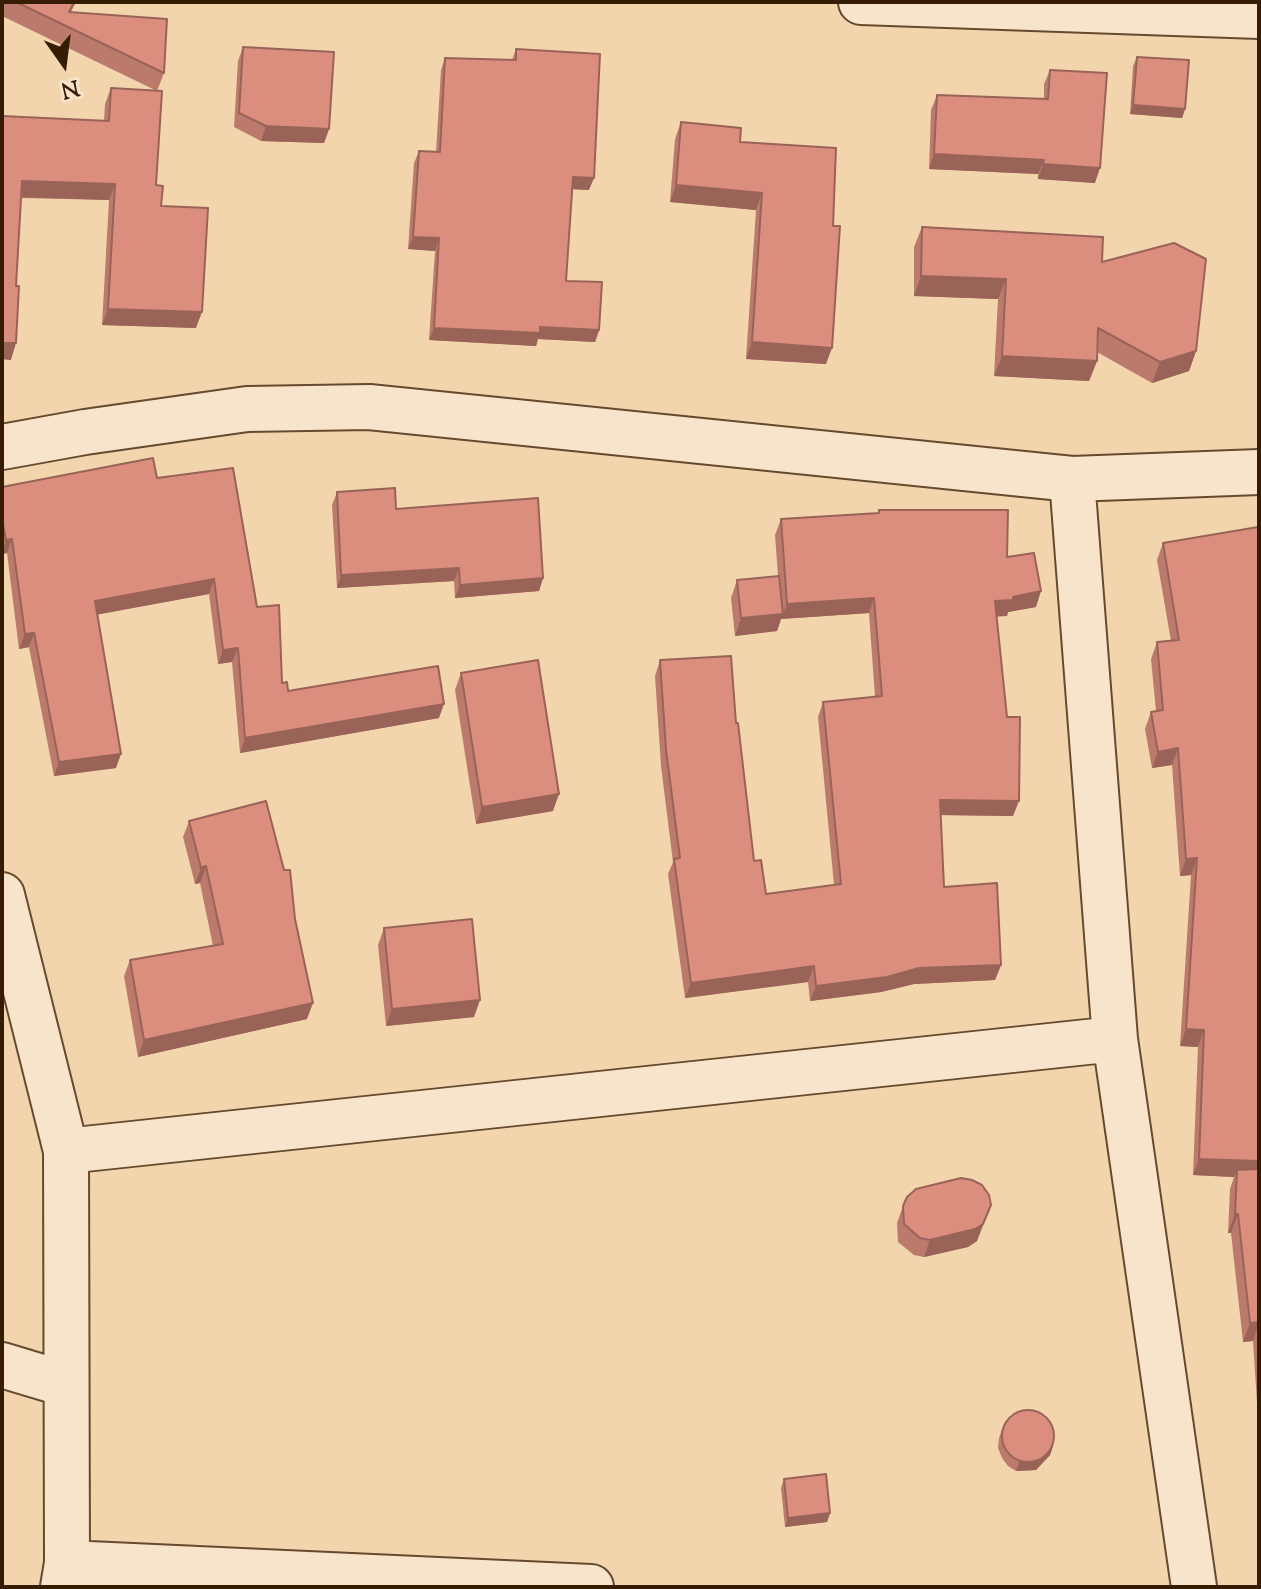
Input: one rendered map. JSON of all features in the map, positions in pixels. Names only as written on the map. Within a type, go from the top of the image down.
[{"type":"street","points":[[861,2],[1259,16]]},
{"type":"street","points":[[2,447],[247,409],[369,407],[1072,479],[1259,472]]},
{"type":"street","points":[[1072,479],[1115,1039],[1194,1587]]},
{"type":"street","points":[[2,895],[66,1151],[65,1575],[591,1587]]},
{"type":"street","points":[[66,1151],[1115,1039]]},
{"type":"street","points":[[2,1365],[65,1384]]},
{"type":"building","points":[[16,2],[74,2],[69,12],[167,19],[164,73]]},
{"type":"building","points":[[243,47],[334,52],[329,129],[266,126],[239,113]]},
{"type":"building","points":[[516,49],[600,54],[594,178],[573,177],[566,281],[602,282],[599,330],[540,327],[540,333],[434,328],[439,238],[413,237],[419,151],[440,152],[445,58],[516,60]]},
{"type":"building","points":[[1137,57],[1189,60],[1185,109],[1133,105]]},
{"type":"building","points":[[1050,70],[1107,73],[1100,168],[1043,164],[1044,160],[934,154],[937,95],[1048,99]]},
{"type":"building","points":[[111,88],[162,91],[156,185],[163,186],[161,206],[208,208],[202,312],[108,309],[115,184],[22,181],[16,343],[2,343],[2,116],[109,121]]},
{"type":"building","points":[[681,122],[741,128],[740,142],[836,148],[833,226],[840,226],[832,348],[752,342],[762,193],[676,185]]},
{"type":"building","points":[[922,227],[1103,237],[1102,262],[1174,243],[1206,259],[1196,351],[1160,362],[1098,328],[1097,361],[1002,356],[1006,279],[921,276]]},
{"type":"building","points":[[153,458],[157,478],[233,468],[257,607],[279,605],[282,683],[287,682],[288,691],[438,666],[444,704],[245,738],[238,648],[223,650],[214,579],[95,601],[121,754],[59,762],[34,633],[25,634],[12,539],[6,540],[2,519],[2,487]]},
{"type":"building","points":[[395,488],[396,509],[538,498],[543,578],[460,585],[459,568],[341,575],[337,492]]},
{"type":"building","points":[[879,510],[1008,510],[1007,557],[1034,553],[1041,591],[1013,597],[1013,600],[995,601],[1007,717],[1020,717],[1019,801],[940,800],[944,887],[997,883],[1001,965],[919,968],[887,977],[816,986],[814,966],[691,983],[674,859],[680,858],[666,750],[660,660],[731,656],[736,723],[754,861],[761,860],[766,894],[841,884],[823,702],[882,696],[874,598],[787,604],[781,519],[879,513]]},
{"type":"building","points":[[1258,527],[1259,1161],[1199,1159],[1204,1030],[1186,1029],[1197,858],[1186,859],[1178,748],[1158,752],[1151,712],[1163,710],[1157,642],[1179,640],[1163,543]]},
{"type":"building","points":[[779,576],[783,614],[741,618],[737,580]]},
{"type":"building","points":[[538,660],[559,794],[482,807],[461,673]]},
{"type":"building","points":[[266,801],[284,870],[290,870],[295,919],[313,1003],[144,1040],[130,960],[223,944],[206,866],[201,868],[189,821]]},
{"type":"building","points":[[472,919],[480,1000],[392,1009],[384,928]]},
{"type":"building","points":[[1259,1169],[1259,1322],[1250,1323],[1238,1214],[1235,1214],[1237,1170]]},
{"type":"building","points":[[961,1178],[982,1185],[989,1195],[991,1205],[983,1224],[975,1229],[930,1240],[920,1238],[904,1224],[903,1206],[916,1189]]},
{"type":"building","points":[[1028,1410],[1047,1417],[1054,1436],[1047,1455],[1028,1462],[1009,1455],[1002,1436],[1009,1417]]},
{"type":"building","points":[[826,1474],[830,1513],[788,1518],[784,1479]]}]
